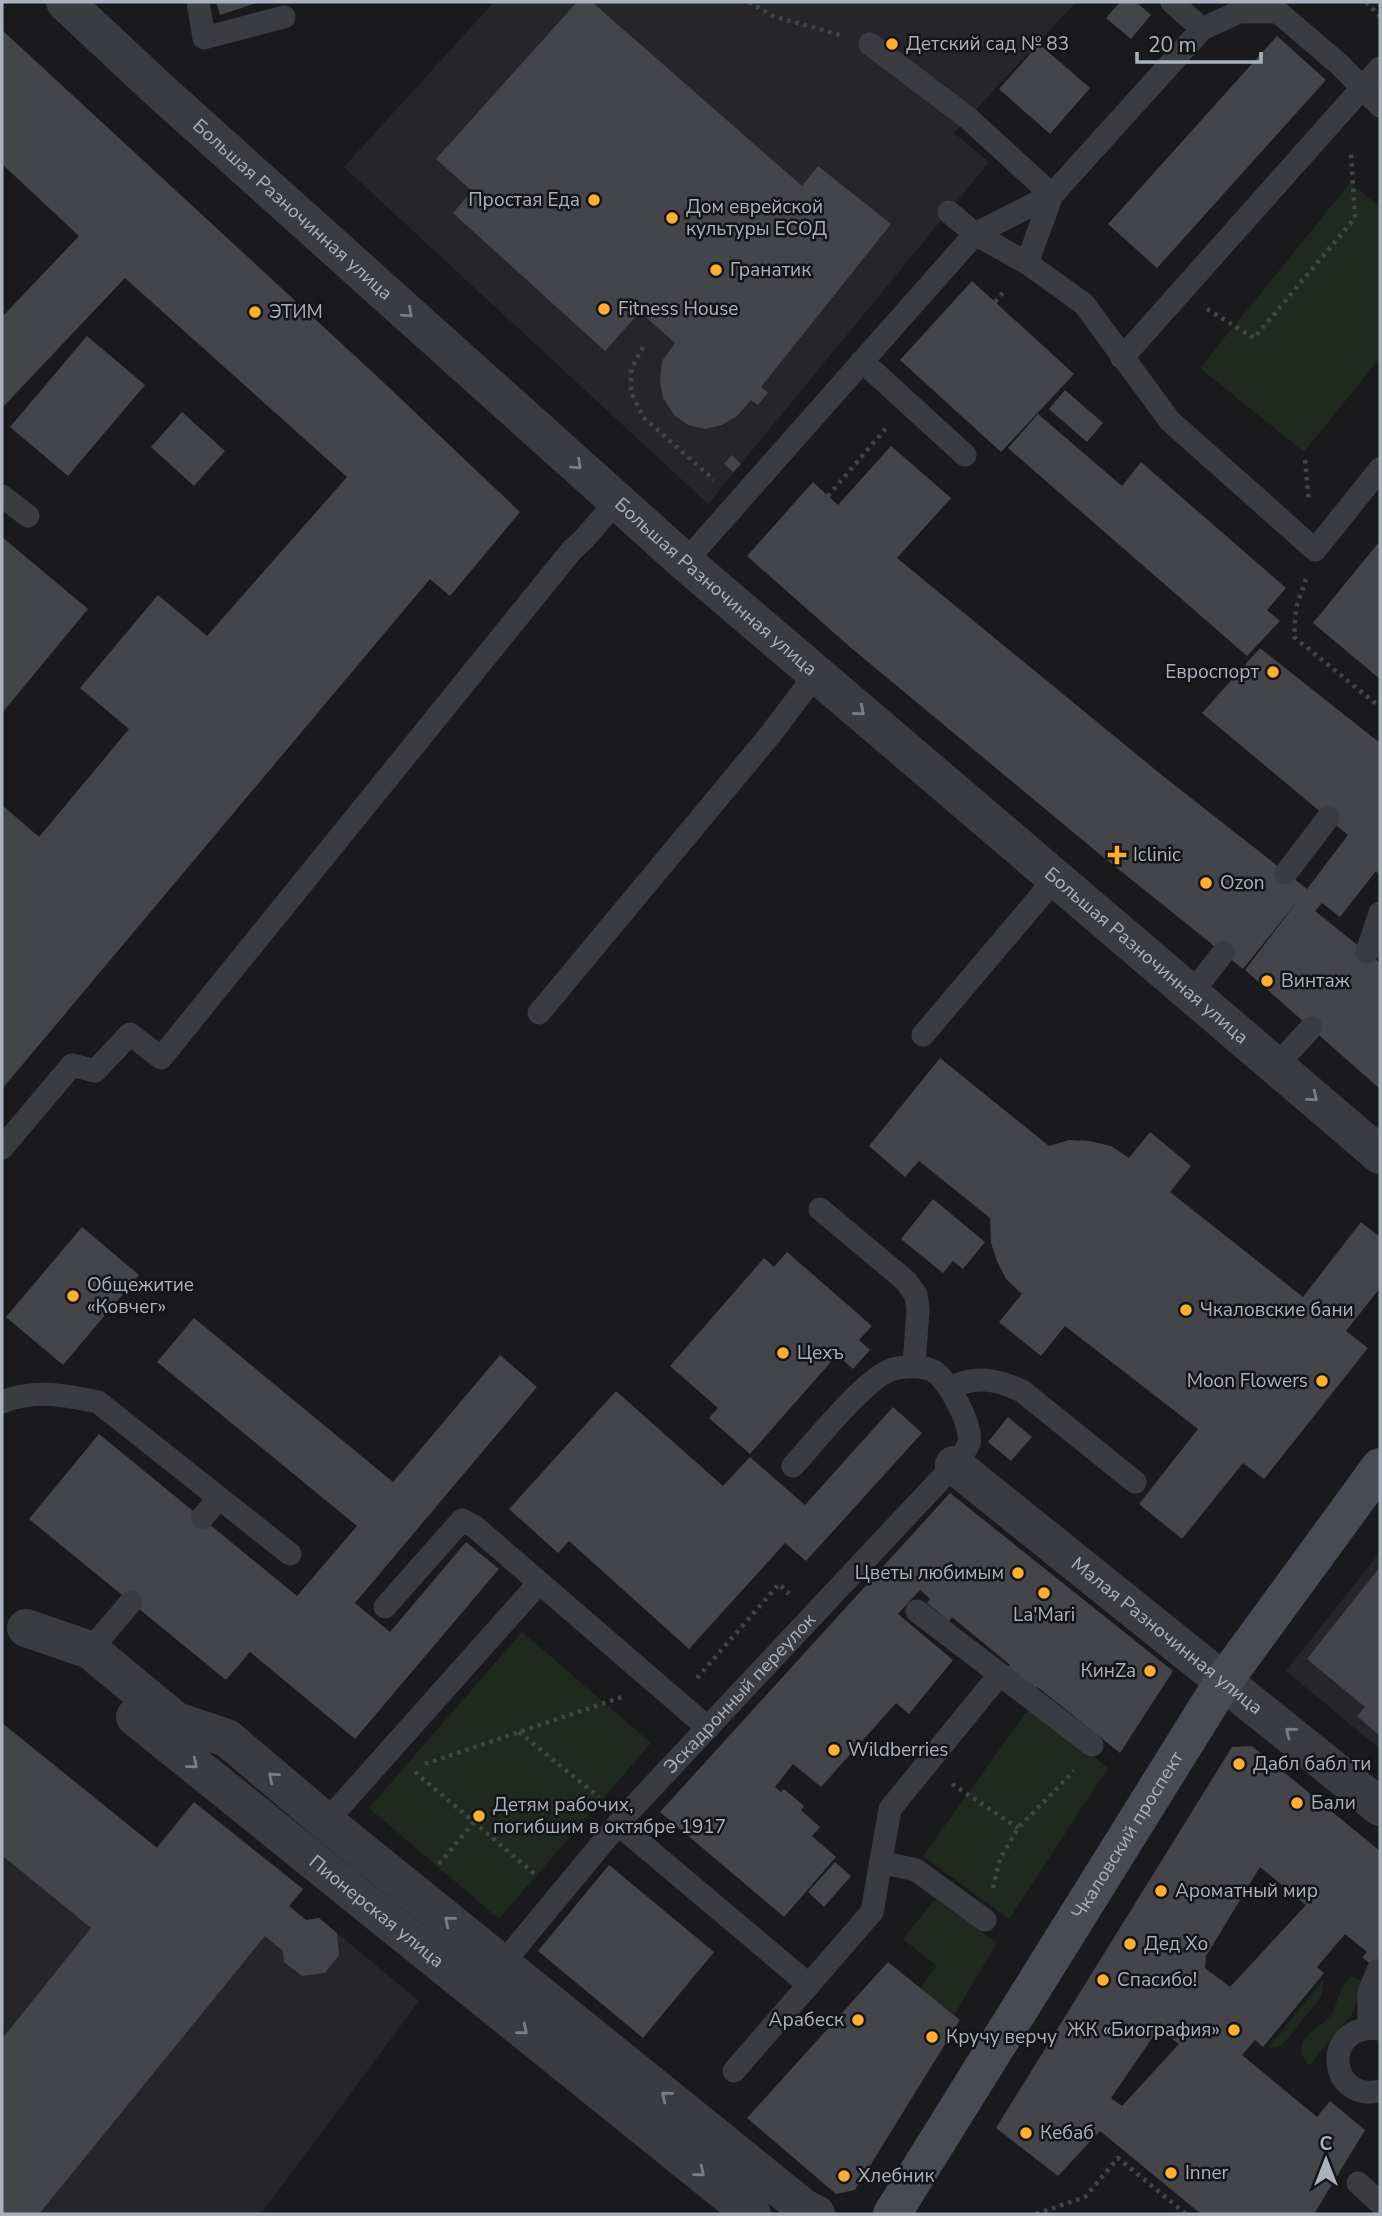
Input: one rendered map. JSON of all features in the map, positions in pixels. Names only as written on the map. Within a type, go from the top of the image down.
[{"type":"street","name":"Большая Разночинная улица","points":[[65,2],[685,562],[1380,1155]]},
{"type":"street","name":"Малая Разночинная улица","points":[[954,1465],[1223,1682],[1279,1723],[1380,1807]]},
{"type":"street","name":"Чкаловский проспект","points":[[892,2214],[1223,1682],[1380,1466]]},
{"type":"street","name":"Пионерская улица","points":[[14,1618],[752,2214]]},
{"type":"street","points":[[14,1618],[90,1650]]},
{"type":"street","name":"Пионерская улица","points":[[90,1650],[176,1721],[227,1738],[326,1822],[804,2208],[816,2214]]},
{"type":"lane","points":[[198,2],[204,38],[284,17]]},
{"type":"lane","points":[[1172,2],[1202,29]]},
{"type":"lane","points":[[685,562],[975,234],[1052,195],[1202,29],[1239,12],[1278,12],[1380,106]]},
{"type":"lane","points":[[870,44],[968,118],[1052,195]]},
{"type":"lane","points":[[1122,358],[1380,68]]},
{"type":"lane","points":[[1027,264],[1052,195]]},
{"type":"lane","points":[[949,212],[975,234],[1027,264],[1084,304],[1170,421],[1315,550],[1380,469]]},
{"type":"lane","points":[[862,361],[965,455]]},
{"type":"lane","points":[[2,496],[28,516]]},
{"type":"lane","points":[[2,1148],[72,1065],[95,1071],[130,1034],[161,1058],[572,550],[617,501]]},
{"type":"lane","points":[[540,1013],[770,735],[816,674]]},
{"type":"lane","points":[[1286,873],[1328,818]]},
{"type":"lane","points":[[923,1035],[1055,879]]},
{"type":"lane","points":[[1367,952],[1380,913]]},
{"type":"lane","points":[[1191,995],[1223,953]]},
{"type":"lane","points":[[1276,1066],[1311,1028]]},
{"type":"lane","points":[[820,1209],[906,1281],[916,1295],[918,1308],[914,1366]]},
{"type":"lane","points":[[793,1466],[869,1384],[891,1370],[914,1366],[934,1372],[950,1388],[963,1381],[982,1379],[1002,1381],[1022,1391],[1135,1482]]},
{"type":"lane","name":"Эскадронный переулок","points":[[477,1994],[621,1821],[954,1465],[969,1442],[970,1428],[950,1388]]},
{"type":"lane","points":[[2,1402],[20,1395],[58,1394],[98,1402],[290,1554]]},
{"type":"lane","points":[[202,1518],[219,1497]]},
{"type":"lane","points":[[385,1607],[462,1520],[475,1527],[708,1728]]},
{"type":"lane","points":[[326,1822],[539,1583]]},
{"type":"lane","points":[[90,1650],[131,1602]]},
{"type":"lane","points":[[917,1611],[1092,1745]]},
{"type":"lane","points":[[734,2071],[872,1912],[890,1809],[1000,1674]]},
{"type":"lane","points":[[621,1821],[809,1985]]},
{"type":"lane","points":[[881,1862],[916,1870],[985,1920]]},
{"type":"lane","points":[[1378,1970],[1369,1992],[1374,2028],[1357,2031],[1347,2037],[1340,2047],[1337,2059],[1339,2071],[1354,2089],[1380,2091]]},
{"type":"lane","points":[[1358,2183],[1380,2203]]},
{"type":"path","points":[[749,2],[773,16],[870,44]]},
{"type":"path","points":[[1366,2],[1380,16]]},
{"type":"path","points":[[1179,292],[1254,338],[1356,218],[1350,141],[1342,109]]},
{"type":"path","points":[[643,347],[631,369],[631,392],[643,417],[723,487]]},
{"type":"path","points":[[828,496],[907,403]]},
{"type":"path","points":[[1315,550],[1296,608],[1294,637],[1380,707]]},
{"type":"path","points":[[677,1702],[779,1584],[789,1593]]},
{"type":"path","points":[[559,1895],[411,1769],[658,1685]]},
{"type":"path","points":[[519,1732],[621,1821]]},
{"type":"path","points":[[985,1920],[1000,1859],[1018,1828],[1074,1771],[1092,1745]]},
{"type":"path","points":[[925,1766],[1018,1828]]},
{"type":"path","points":[[435,1868],[479,1816]]},
{"type":"path","points":[[1036,2214],[1085,2197],[1118,2158],[1186,2214]]},
{"type":"shaded area","points":[[494,2],[1076,2],[954,133],[989,162],[708,504],[344,167]]},
{"type":"shaded area","points":[[1380,1552],[1380,1749],[1286,1671]]},
{"type":"shaded area","points":[[2,1723],[156,1847],[194,1802],[303,1889],[290,1906],[306,1920],[319,1918],[419,2001],[261,2214],[2,2214]]},
{"type":"green space","points":[[1350,183],[1380,207],[1380,358],[1304,452],[1200,368]]},
{"type":"green space","points":[[522,1632],[651,1743],[499,1919],[369,1808]]},
{"type":"green space","points":[[1030,1707],[1108,1768],[1009,1919],[923,1856]]},
{"type":"green space","points":[[936,1898],[997,1943],[954,2015],[920,1988],[937,1966],[903,1939]]},
{"type":"green space","points":[[1352,1977],[1361,1980],[1352,2014],[1309,2066],[1301,2053],[1304,2040],[1331,2015],[1344,1984]]},
{"type":"green space","points":[[1324,1979],[1321,1997],[1284,2043],[1268,2048]]},
{"type":"building","points":[[216,2],[259,2],[220,15]]},
{"type":"building","name":"Дом еврейской культуры ЕСОД","points":[[577,2],[592,2],[802,186],[818,166],[891,224],[761,387],[768,393],[758,405],[751,400],[738,415],[722,425],[705,429],[688,425],[674,415],[663,398],[660,381],[662,361],[675,343],[640,312],[605,351],[453,213],[472,191],[436,159]]},
{"type":"building","points":[[1120,2],[1136,2],[1151,15],[1131,39],[1106,18]]},
{"type":"building","points":[[2,30],[520,512],[450,596],[430,579],[2,1089],[2,805],[39,837],[129,729],[80,688],[158,595],[207,636],[347,477],[125,278],[2,408],[2,317],[79,236],[2,164]]},
{"type":"building","points":[[1277,36],[1326,80],[1157,268],[1108,224]]},
{"type":"building","points":[[1039,44],[1090,88],[1050,134],[999,89]]},
{"type":"building","points":[[972,281],[1074,374],[1001,452],[900,360]]},
{"type":"building","points":[[87,336],[145,385],[68,476],[10,427]]},
{"type":"building","points":[[1065,390],[1103,423],[1087,442],[1049,409]]},
{"type":"building","points":[[182,412],[225,451],[194,486],[151,447]]},
{"type":"building","points":[[1038,414],[1122,486],[1141,462],[1286,588],[1267,610],[1280,621],[1247,656],[1008,448]]},
{"type":"building","points":[[891,446],[951,498],[897,558],[1163,776],[1307,889],[1348,835],[1202,713],[1260,648],[1380,743],[1380,875],[1376,871],[1340,917],[1322,903],[1315,911],[1380,963],[1380,1089],[1245,970],[1299,899],[1243,969],[850,647],[747,556],[813,482],[838,505]]},
{"type":"building","points":[[732,455],[741,464],[733,472],[724,464]]},
{"type":"building","points":[[2,537],[88,609],[2,713]]},
{"type":"building","points":[[1380,541],[1380,679],[1313,623]]},
{"type":"building","name":"Чкаловские бани","points":[[940,1058],[1049,1146],[1069,1140],[1089,1141],[1111,1146],[1129,1158],[1150,1132],[1191,1166],[1170,1192],[1303,1297],[1361,1222],[1380,1237],[1380,1288],[1346,1331],[1368,1348],[1264,1479],[1243,1463],[1182,1539],[1139,1504],[1198,1429],[1065,1326],[1041,1356],[999,1322],[1022,1294],[1006,1279],[997,1261],[991,1243],[990,1218],[919,1161],[905,1177],[869,1146]]},
{"type":"building","points":[[933,1199],[985,1242],[963,1269],[953,1261],[943,1273],[901,1239]]},
{"type":"building","name":"Общежитие «Ковчег»","points":[[82,1227],[139,1275],[63,1365],[6,1317]]},
{"type":"building","points":[[787,1252],[872,1326],[859,1340],[870,1350],[853,1369],[837,1355],[750,1454],[709,1418],[718,1408],[670,1366],[764,1258],[774,1267]]},
{"type":"building","points":[[194,1318],[393,1482],[500,1355],[537,1387],[355,1603],[390,1632],[466,1542],[499,1569],[355,1739],[250,1652],[226,1680],[29,1519],[99,1434],[297,1596],[357,1526],[157,1362]]},
{"type":"building","points":[[616,1391],[723,1486],[750,1457],[805,1505],[893,1407],[922,1433],[806,1561],[785,1543],[689,1649],[569,1541],[558,1553],[509,1509]]},
{"type":"building","points":[[1008,1417],[1032,1437],[1011,1461],[988,1442]]},
{"type":"building","points":[[950,1493],[1173,1671],[1120,1753],[1044,1692],[1037,1687],[1034,1689],[1007,1668],[1010,1665],[952,1617],[949,1621],[927,1603],[930,1599],[920,1590],[898,1614],[953,1660],[909,1714],[896,1703],[821,1787],[793,1764],[775,1787],[781,1792],[784,1789],[804,1806],[801,1810],[820,1827],[812,1836],[836,1857],[784,1917],[660,1812]]},
{"type":"building","points":[[1380,1567],[1380,1736],[1357,1716],[1365,1707],[1307,1659]]},
{"type":"building","points":[[2,1723],[157,1848],[194,1802],[303,1889],[289,1906],[306,1920],[319,1918],[337,1933],[339,1955],[325,1973],[302,1976],[284,1962],[283,1951],[265,1936],[39,2214],[2,2214],[2,2039],[91,1928],[4,1857],[2,1860]]},
{"type":"building","points":[[1252,1746],[1380,1851],[1380,1972],[1362,1957],[1367,1952],[1345,1934],[1317,1967],[1324,1973],[1263,2047],[1255,2040],[1242,2055],[1317,2117],[1330,2101],[1365,2130],[1314,2214],[1201,2214],[1100,2131],[1058,2176],[996,2128],[1232,1747]],"holes":[[[1260,1867],[1306,1905],[1230,1987],[1205,1968],[1206,1956]],[[1159,2028],[1179,2044],[1122,2106],[1111,2098]]]},
{"type":"building","points":[[835,1862],[851,1876],[824,1907],[808,1892]]},
{"type":"building","points":[[609,1865],[714,1952],[643,2038],[538,1951]]},
{"type":"building","points":[[888,1962],[960,2020],[855,2190],[836,2194],[747,2118]]},
{"type":"place","name":"Детский сад № 83","points":[[892,44]]},
{"type":"place","name":"Простая Еда","points":[[594,200]]},
{"type":"place","name":"Дом еврейской культуры ЕСОД","points":[[672,218]]},
{"type":"place","name":"Гранатик","points":[[716,270]]},
{"type":"place","name":"Fitness House","points":[[604,309]]},
{"type":"place","name":"ЭТИМ","points":[[255,312]]},
{"type":"place","name":"Евроcпорт","points":[[1273,672]]},
{"type":"place","name":"Iclinic","points":[[1117,855]]},
{"type":"place","name":"Ozon","points":[[1206,883]]},
{"type":"place","name":"Винтаж","points":[[1267,981]]},
{"type":"place","name":"Общежитие «Ковчег»","points":[[73,1296]]},
{"type":"place","name":"Чкаловские бани","points":[[1186,1310]]},
{"type":"place","name":"Цехъ","points":[[783,1353]]},
{"type":"place","name":"Moon Flowers","points":[[1322,1381]]},
{"type":"place","name":"Цветы любимым","points":[[1018,1573]]},
{"type":"place","name":"La'Mari","points":[[1044,1593]]},
{"type":"place","name":"КинZa","points":[[1150,1671]]},
{"type":"place","name":"Wildberries","points":[[834,1750]]},
{"type":"place","name":"Дабл бабл ти","points":[[1239,1764]]},
{"type":"place","name":"Бали","points":[[1297,1803]]},
{"type":"place","name":"Детям рабочих, погибшим в октябре 1917","points":[[479,1816]]},
{"type":"place","name":"Ароматный мир","points":[[1161,1891]]},
{"type":"place","name":"Дед Хо","points":[[1130,1944]]},
{"type":"place","name":"Спасибо!","points":[[1103,1980]]},
{"type":"place","name":"Арабеск","points":[[858,2020]]},
{"type":"place","name":"ЖК «Биография»","points":[[1234,2030]]},
{"type":"place","name":"Кручу верчу","points":[[932,2037]]},
{"type":"place","name":"Кебаб","points":[[1026,2133]]},
{"type":"place","name":"Inner","points":[[1171,2173]]},
{"type":"place","name":"Хлебник","points":[[844,2176]]}]
